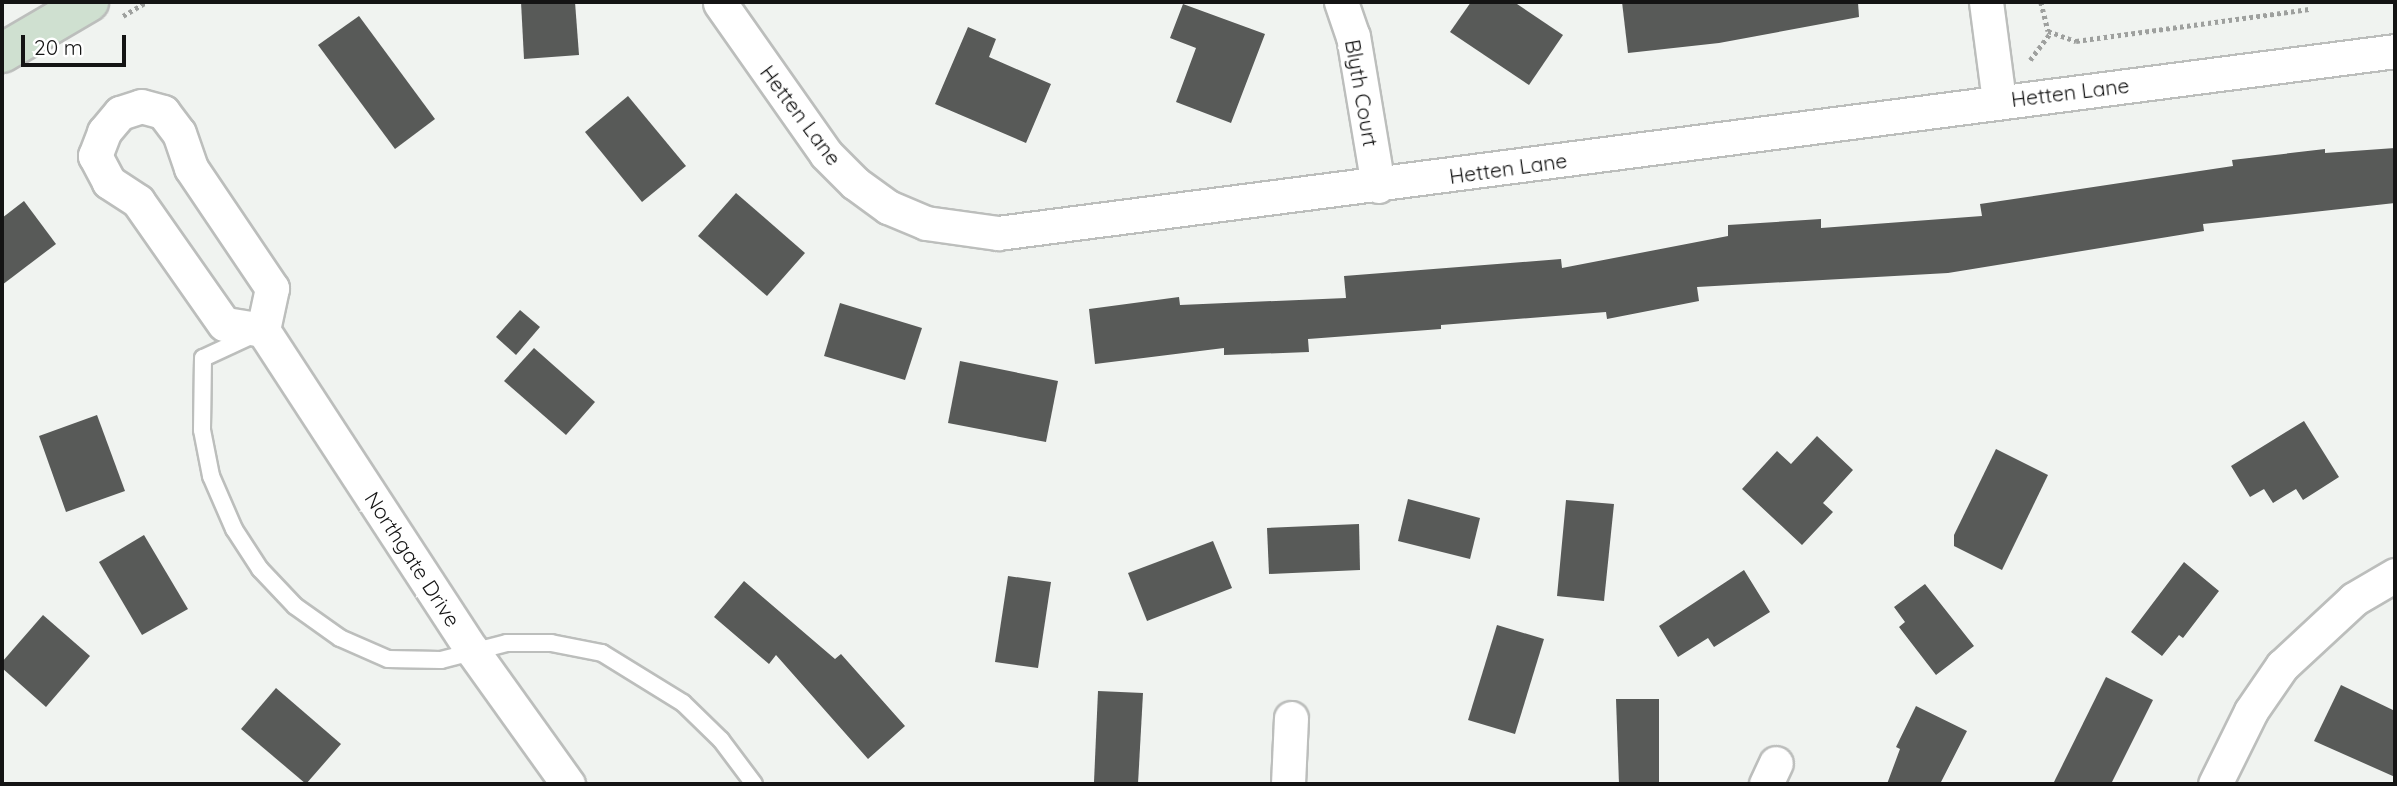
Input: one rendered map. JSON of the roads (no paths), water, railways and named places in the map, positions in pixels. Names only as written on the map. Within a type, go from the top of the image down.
[{"type":"main road","points":[[2,53],[49,12],[89,2]]},
{"type":"street","name":"Blyth Court","points":[[1341,2],[1353,36],[1378,186]]},
{"type":"street","points":[[1986,2],[1998,101]]},
{"type":"street","name":"Hetten Lane","points":[[720,3],[826,154],[855,183],[888,207],[926,223],[998,233],[1378,186],[1998,101],[2395,51]]},
{"type":"street","points":[[141,106],[163,112],[179,133],[191,168],[272,288],[264,330],[224,324],[138,201],[109,182],[95,156],[103,132],[120,113],[141,106]]},
{"type":"street","name":"Northgate Drive","points":[[264,330],[471,650],[568,784]]},
{"type":"street","points":[[2223,782],[2251,711],[2282,666],[2354,599],[2395,575]]},
{"type":"street","points":[[1288,784],[1291,718]]},
{"type":"lane","points":[[264,330],[203,358],[202,430],[211,476],[234,529],[260,569],[286,597],[340,638],[388,659],[412,663],[506,643],[551,643],[602,653],[683,703],[721,740],[754,784]]}]
